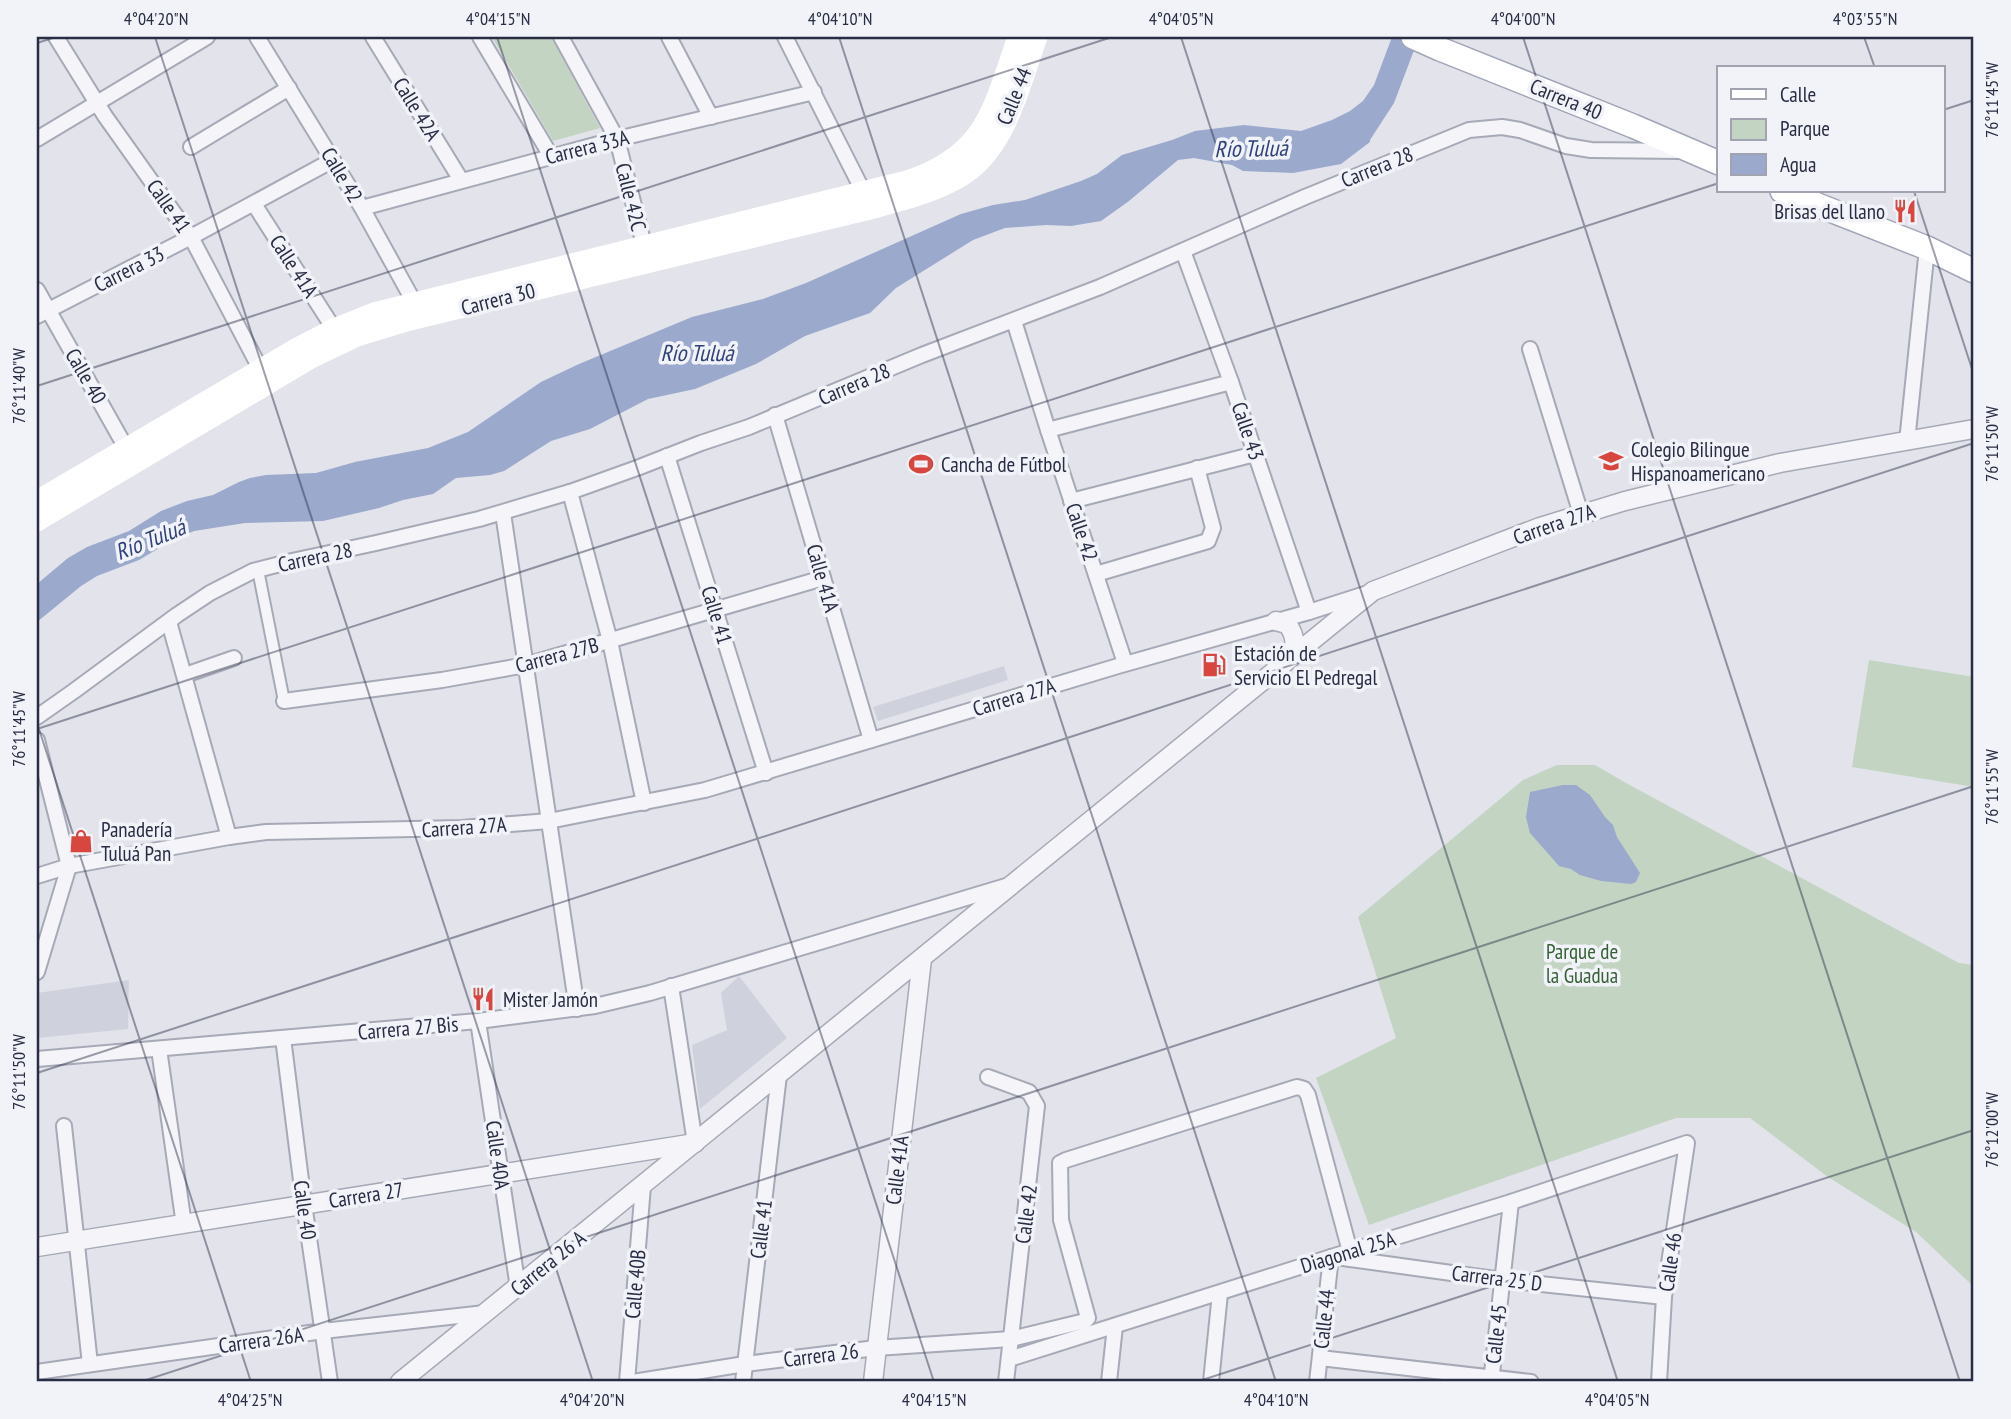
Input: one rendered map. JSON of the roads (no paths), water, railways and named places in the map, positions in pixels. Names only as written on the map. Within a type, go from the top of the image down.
[{"type":"main road","name":"Calle 44","points":[[980,147],[1018,37]]},
{"type":"main road","name":"Calle 44","points":[[980,147],[1010,111],[1037,37]]},
{"type":"main road","name":"Carrera 40","points":[[1413,37],[1717,162]]},
{"type":"main road","name":"Carrera 30","points":[[655,248],[870,209],[926,193],[980,147]]},
{"type":"main road","name":"Carrera 30","points":[[264,376],[312,358],[416,310],[924,175],[953,170]]},
{"type":"main road","points":[[1784,192],[1927,248],[1974,271]]},
{"type":"main road","name":"Carrera 30","points":[[37,521],[131,456],[264,376],[334,329],[374,313],[416,310]]},
{"type":"main road","name":"Carrera 30","points":[[37,502],[131,456]]},
{"type":"street","name":"Calle 41","points":[[56,37],[97,103],[191,237],[264,376]]},
{"type":"street","points":[[37,139],[206,37]]},
{"type":"street","name":"Calle 42","points":[[257,37],[362,208],[416,310]]},
{"type":"street","name":"Calle 42A","points":[[373,37],[461,180]]},
{"type":"street","points":[[480,37],[551,156]]},
{"type":"street","name":"Calle 42C","points":[[561,37],[617,139],[655,248]]},
{"type":"street","points":[[669,37],[711,117]]},
{"type":"street","points":[[785,37],[863,191]]},
{"type":"street","points":[[191,147],[289,88]]},
{"type":"street","name":"Carrera 33A","points":[[362,208],[617,139],[814,93]]},
{"type":"street","name":"Carrera 28","points":[[37,717],[210,593],[235,579],[257,570],[503,513],[570,492],[775,415],[1100,287],[1326,188],[1469,130],[1502,127],[1520,130],[1566,146],[1591,150],[1692,152]]},
{"type":"street","name":"Carrera 33","points":[[43,313],[333,160]]},
{"type":"street","name":"Calle 41A","points":[[254,204],[334,329]]},
{"type":"street","points":[[1907,442],[1927,248]]},
{"type":"street","name":"Calle 43","points":[[1183,251],[1231,382],[1309,612]]},
{"type":"street","name":"Calle 40","points":[[37,290],[43,313],[131,456]]},
{"type":"street","name":"Calle 42","points":[[1014,321],[1125,663]]},
{"type":"street","points":[[1530,349],[1581,513]]},
{"type":"street","points":[[1048,430],[1231,382]]},
{"type":"street","name":"Calle 41A","points":[[775,415],[871,740]]},
{"type":"street","name":"Carrera 27A","points":[[37,876],[69,866],[229,837],[279,832],[462,828],[549,821],[705,790],[1125,663],[1309,612],[1373,591],[1581,513],[1780,463],[1974,429]]},
{"type":"street","points":[[1071,501],[1255,453]]},
{"type":"street","name":"Calle 41","points":[[667,456],[766,773]]},
{"type":"street","points":[[1096,574],[1208,541],[1213,528],[1197,468]]},
{"type":"street","points":[[570,492],[610,640],[644,803]]},
{"type":"street","points":[[503,513],[577,1009]]},
{"type":"street","points":[[257,570],[284,701]]},
{"type":"street","name":"Carrera 27B","points":[[284,701],[442,680],[526,665],[823,578]]},
{"type":"street","name":"Carrera 26 A","points":[[400,1382],[1373,591]]},
{"type":"street","points":[[1276,621],[1287,624],[1293,634],[1295,647],[1291,657]]},
{"type":"street","points":[[169,622],[229,837]]},
{"type":"street","points":[[185,675],[234,658]]},
{"type":"street","points":[[37,740],[69,866],[37,972]]},
{"type":"street","name":"Carrera 27 Bis","points":[[37,1059],[478,1021],[577,1009],[671,986],[1014,883]]},
{"type":"street","name":"Calle 41A","points":[[873,1382],[922,958]]},
{"type":"street","points":[[671,986],[695,1143]]},
{"type":"street","name":"Calle 40A","points":[[478,1021],[518,1287]]},
{"type":"street","name":"Calle 40","points":[[283,1038],[330,1382]]},
{"type":"street","points":[[159,1049],[184,1225]]},
{"type":"street","name":"Calle 41","points":[[743,1382],[779,1075]]},
{"type":"street","name":"Calle 42","points":[[988,1077],[1029,1092],[1037,1106],[1038,1114],[1006,1382]]},
{"type":"street","name":"Carrera 26","points":[[633,1382],[745,1364],[876,1348],[1011,1339],[1085,1321],[1088,1318],[1061,1220],[1060,1163],[1297,1087],[1304,1089],[1308,1095],[1352,1255]]},
{"type":"street","points":[[64,1126],[90,1364]]},
{"type":"street","name":"Carrera 27","points":[[37,1247],[695,1143]]},
{"type":"street","name":"Diagonal 25A","points":[[1009,1359],[1331,1256],[1352,1255],[1687,1143]]},
{"type":"street","name":"Calle 46","points":[[1658,1382],[1664,1297],[1687,1143]]},
{"type":"street","name":"Calle 40B","points":[[627,1382],[643,1186]]},
{"type":"street","name":"Calle 45","points":[[1491,1379],[1511,1202]]},
{"type":"street","name":"Carrera 25 D","points":[[1352,1255],[1502,1280],[1664,1297]]},
{"type":"street","name":"Calle 44","points":[[1317,1382],[1331,1256]]},
{"type":"street","points":[[1211,1382],[1220,1293]]},
{"type":"street","name":"Carrera 26A","points":[[37,1372],[323,1331],[486,1313]]},
{"type":"street","points":[[1109,1382],[1115,1326]]},
{"type":"street","points":[[1320,1358],[1531,1382]]},
{"type":"water","name":"Río Tuluá","points":[[1392,37],[1419,37],[1394,103],[1370,142],[1341,164],[1293,173],[1243,171],[1232,165],[1194,158],[1178,160],[1101,221],[1071,226],[1005,228],[973,240],[896,288],[870,313],[805,336],[756,364],[695,389],[648,399],[590,429],[551,441],[504,471],[456,478],[433,494],[323,521],[245,523],[194,531],[139,560],[97,576],[37,622],[37,584],[68,558],[87,547],[129,531],[161,511],[213,495],[250,478],[316,473],[355,462],[428,448],[468,432],[541,382],[579,364],[692,317],[763,299],[806,283],[961,214],[1025,200],[1081,181],[1097,174],[1122,155],[1195,131],[1244,125],[1301,131],[1332,120],[1363,101],[1374,85]]},
{"type":"water","points":[[1576,785],[1590,795],[1613,825],[1617,837],[1640,873],[1636,882],[1631,884],[1601,881],[1559,866],[1530,833],[1526,817],[1530,792]]},
{"type":"place","name":"Brisas del llano","points":[[1905,211]]},
{"type":"place","name":"Colegio Bilingue Hispanoamericano","points":[[1611,461]]},
{"type":"place","name":"Cancha de Fútbol","points":[[921,464]]},
{"type":"place","name":"Estación de Servicio El Pedregal","points":[[1214,665]]},
{"type":"place","name":"Panadería Tuluá Pan","points":[[81,841]]},
{"type":"place","name":"Mister Jamón","points":[[483,999]]},
{"type":"park label","name":"Parque de la Guadua","points":[[1582,963]]}]
